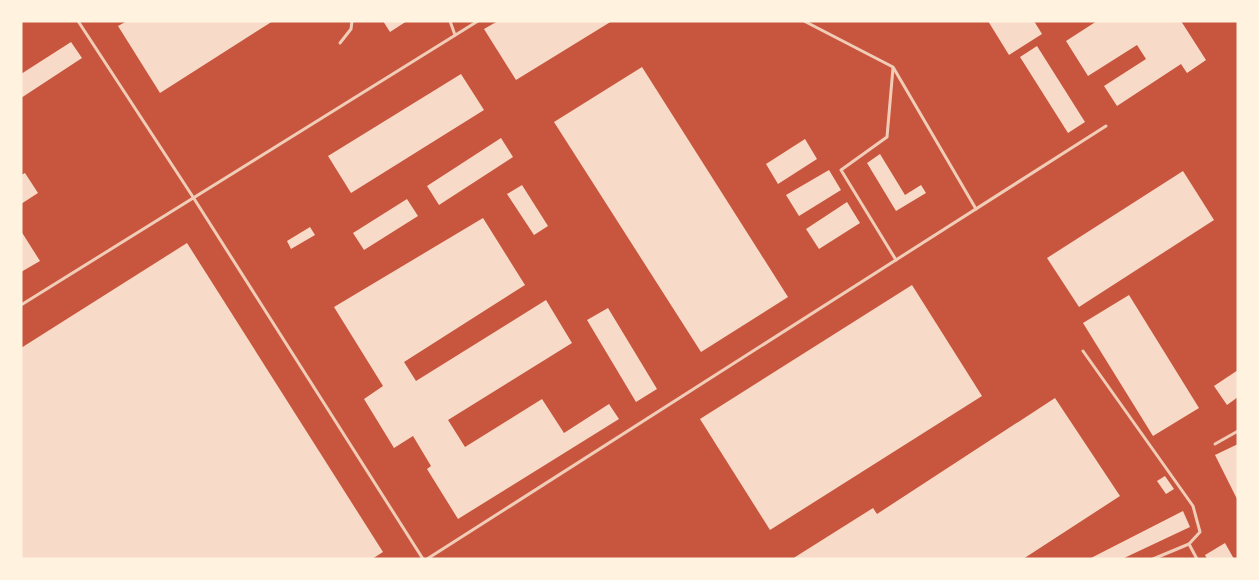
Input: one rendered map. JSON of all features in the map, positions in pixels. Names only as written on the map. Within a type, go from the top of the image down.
[{"type":"lane","points":[[78,21],[425,559],[1106,126]]},
{"type":"lane","points":[[340,43],[351,29],[352,21]]},
{"type":"lane","points":[[450,21],[455,35]]},
{"type":"lane","points":[[21,305],[478,21]]},
{"type":"lane","points":[[804,21],[893,67],[976,209]]},
{"type":"lane","points":[[893,67],[887,137],[841,170],[896,260]]},
{"type":"lane","points":[[1083,351],[1193,506],[1200,532],[1189,544],[1153,559]]},
{"type":"lane","points":[[1215,444],[1238,431]]},
{"type":"lane","points":[[1189,544],[1197,559]]},
{"type":"building","points":[[127,21],[273,21],[160,93],[118,26]]},
{"type":"building","points":[[383,21],[407,21],[390,32]]},
{"type":"building","points":[[498,21],[612,21],[516,80],[484,29]]},
{"type":"building","points":[[988,21],[1034,21],[1042,34],[1009,55]]},
{"type":"building","points":[[1097,21],[1181,21],[1206,60],[1187,73],[1181,64],[1117,106],[1104,86],[1146,59],[1137,45],[1088,76],[1066,41]]},
{"type":"building","points":[[71,42],[82,58],[21,98],[21,74]]},
{"type":"building","points":[[1037,46],[1085,122],[1068,133],[1020,57]]},
{"type":"building","points":[[642,67],[788,297],[701,352],[554,122]]},
{"type":"building","points":[[461,74],[484,110],[351,193],[328,156]]},
{"type":"building","points":[[501,138],[513,157],[439,205],[427,186]]},
{"type":"building","points":[[805,139],[817,159],[778,184],[766,164]]},
{"type":"building","points":[[880,154],[905,195],[921,185],[926,193],[896,211],[867,163]]},
{"type":"building","points":[[829,170],[841,190],[799,216],[786,195]]},
{"type":"building","points":[[1183,171],[1214,220],[1079,307],[1047,258]]},
{"type":"building","points":[[25,173],[38,193],[21,204],[21,175]]},
{"type":"building","points":[[522,185],[548,226],[534,235],[507,194]]},
{"type":"building","points":[[407,199],[418,216],[364,250],[353,233]]},
{"type":"building","points":[[847,202],[860,223],[819,249],[806,229]]},
{"type":"building","points":[[483,218],[525,285],[404,362],[416,381],[546,300],[572,343],[448,420],[465,447],[542,399],[564,433],[609,404],[619,419],[458,519],[427,469],[431,466],[413,436],[394,448],[364,399],[383,386],[334,307]]},
{"type":"building","points":[[310,227],[315,235],[291,249],[287,241]]},
{"type":"building","points":[[21,231],[40,261],[21,272]]},
{"type":"building","points":[[187,243],[383,552],[372,559],[21,559],[21,348]]},
{"type":"building","points":[[912,285],[982,396],[770,530],[700,419]]},
{"type":"building","points":[[1129,295],[1199,408],[1153,436],[1083,323]]},
{"type":"building","points":[[608,308],[657,389],[636,402],[587,320]]},
{"type":"building","points":[[1238,370],[1238,397],[1227,405],[1214,386]]},
{"type":"building","points":[[1055,398],[1120,496],[1023,559],[792,559],[873,508],[877,514]]},
{"type":"building","points":[[1238,444],[1238,501],[1215,455]]},
{"type":"building","points":[[1165,476],[1174,489],[1166,494],[1157,481]]},
{"type":"building","points":[[1183,511],[1190,527],[1122,559],[1089,559]]},
{"type":"building","points":[[1225,543],[1234,559],[1207,559],[1205,555]]}]
